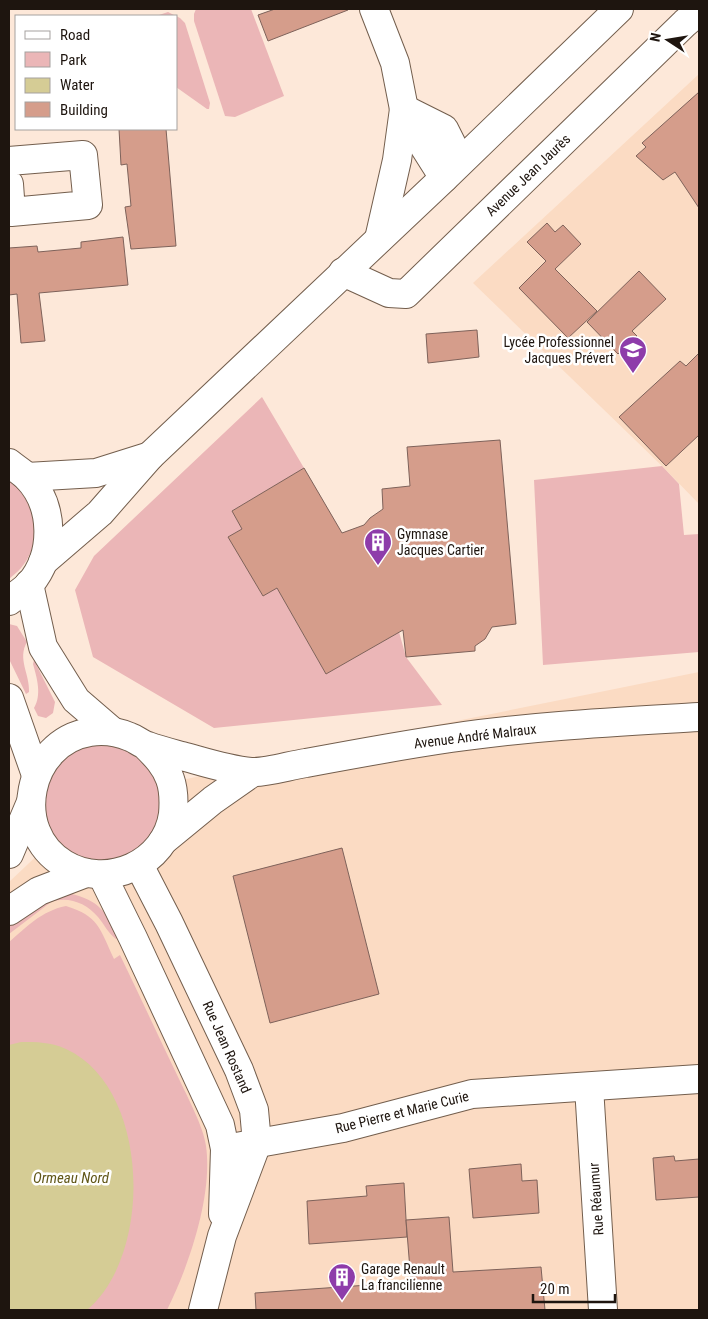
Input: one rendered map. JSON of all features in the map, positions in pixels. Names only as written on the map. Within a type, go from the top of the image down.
[{"type":"street","points":[[374,9],[395,64],[404,109],[397,160],[379,239]]},
{"type":"street","points":[[27,582],[100,513],[150,456],[619,9]]},
{"type":"street","name":"Avenue Jean Jaurès","points":[[343,272],[389,293],[406,294],[685,23],[699,12]]},
{"type":"street","points":[[404,109],[444,129],[452,170]]},
{"type":"street","points":[[9,162],[83,155],[88,205],[11,212],[9,184]]},
{"type":"street","points":[[18,470],[96,473],[150,456]]},
{"type":"street","points":[[18,470],[40,496],[48,517],[49,540],[27,582],[43,647],[76,700],[112,732]]},
{"type":"street","points":[[9,698],[36,775]]},
{"type":"street","name":"Avenue André Malraux","points":[[253,772],[452,738],[545,727],[699,717]]},
{"type":"street","points":[[94,874],[63,864],[46,848],[34,826],[31,802],[32,788],[36,775],[49,755],[67,740],[89,732],[112,732],[130,737],[146,746],[211,764],[253,772]]},
{"type":"street","points":[[146,746],[161,761],[171,780],[174,801],[172,822],[163,841]]},
{"type":"street","points":[[9,911],[39,891],[94,874],[121,873],[138,865],[152,855],[163,841],[213,800],[253,772]]},
{"type":"street","points":[[9,854],[31,802]]},
{"type":"street","name":"Rue Jean Rostand","points":[[138,865],[169,923],[239,1070],[254,1110],[258,1143],[222,1236],[202,1308]]},
{"type":"street","name":"Rue Jean Rostand","points":[[94,874],[133,938],[220,1125],[225,1149],[222,1236]]},
{"type":"street","name":"Rue Pierre et Marie Curie","points":[[225,1149],[343,1128],[472,1094],[699,1079]]},
{"type":"street","name":"Rue Réaumur","points":[[589,1087],[603,1310]]},
{"type":"shaded area","name":"Lycée Professionnel Jacques Prévert","points":[[699,74],[699,504],[473,283]]},
{"type":"shaded area","points":[[699,672],[699,1310],[9,1310],[9,882],[97,799],[357,741]]},
{"type":"green space","points":[[196,9],[251,9],[284,96],[235,117],[225,116],[194,21]]},
{"type":"green space","points":[[168,12],[174,15],[159,15]]},
{"type":"green space","points":[[178,17],[185,23],[210,103],[209,109],[178,88]]},
{"type":"green space","points":[[262,397],[304,468],[232,511],[242,529],[229,537],[263,596],[277,588],[326,674],[399,632],[406,657],[442,705],[214,728],[93,657],[75,590],[94,556]]},
{"type":"green space","points":[[662,466],[679,484],[684,535],[699,534],[699,652],[543,665],[534,480]]},
{"type":"green space","points":[[9,479],[18,488],[31,509],[35,533],[28,557],[20,569],[9,579]]},
{"type":"green space","points":[[9,624],[17,626],[27,642],[23,654],[29,685],[29,692],[26,694],[9,659]]},
{"type":"green space","points":[[34,660],[55,702],[53,713],[46,718],[38,716],[34,708],[38,692]]},
{"type":"green space","points":[[101,741],[113,742],[124,746],[134,751],[143,759],[151,768],[156,778],[160,789],[160,813],[156,824],[151,834],[143,843],[134,851],[124,856],[113,860],[101,861],[89,860],[78,856],[68,851],[59,843],[51,834],[46,824],[42,813],[41,801],[42,789],[46,778],[51,768],[59,759],[68,751],[78,746],[89,742]]},
{"type":"green space","points":[[63,892],[84,898],[98,906],[120,937],[116,939],[113,937],[98,917],[88,908],[70,900],[51,902],[9,934],[9,923]]},
{"type":"green space","points":[[66,906],[92,919],[101,932],[114,959],[120,955],[191,1103],[205,1139],[207,1165],[203,1208],[191,1252],[167,1310],[9,1310],[9,942],[28,925],[42,916],[57,908]]},
{"type":"water","name":"Ormeau Nord","points":[[21,1042],[44,1043],[61,1047],[94,1069],[114,1098],[127,1134],[133,1173],[132,1213],[124,1251],[109,1284],[87,1310],[9,1310],[9,1045]]},
{"type":"building","points":[[275,9],[348,10],[268,41],[258,15]]},
{"type":"building","points":[[699,92],[699,208],[675,172],[663,180],[636,156],[646,147],[642,143]]},
{"type":"building","points":[[119,130],[166,130],[176,246],[131,249],[125,207],[131,206],[127,164],[121,165]]},
{"type":"building","points":[[547,223],[555,232],[563,225],[581,244],[555,269],[597,311],[568,338],[519,288],[546,261],[527,242]]},
{"type":"building","points":[[123,237],[128,285],[39,293],[45,341],[21,343],[17,294],[9,295],[9,248],[37,246],[38,252],[81,248],[81,242]]},
{"type":"building","points":[[639,271],[666,299],[632,331],[637,336],[618,354],[587,322]]},
{"type":"building","points":[[477,330],[479,357],[428,363],[426,334]]},
{"type":"building","points":[[699,353],[699,435],[666,466],[619,417],[680,361],[686,366]]},
{"type":"building","name":"Gymnase Jacques Cartier","points":[[500,440],[516,624],[492,627],[485,639],[475,646],[475,651],[406,657],[403,630],[326,674],[277,588],[263,596],[228,537],[242,529],[232,511],[304,468],[342,533],[364,525],[383,509],[382,489],[410,486],[407,447]]},
{"type":"building","points":[[342,848],[379,994],[270,1023],[233,876]]},
{"type":"building","points":[[674,1156],[675,1161],[699,1159],[699,1197],[656,1200],[653,1158]]},
{"type":"building","points":[[521,1164],[522,1181],[537,1180],[539,1213],[473,1218],[469,1169]]},
{"type":"building","points":[[404,1183],[407,1237],[309,1244],[307,1201],[367,1196],[366,1186]]},
{"type":"building","points":[[449,1217],[453,1272],[541,1267],[545,1310],[256,1310],[255,1293],[411,1282],[406,1220]]},
{"type":"place","name":"Lycée Professionnel Jacques Prévert","points":[[633,374]]},
{"type":"place","name":"Gymnase Jacques Cartier","points":[[378,566]]},
{"type":"place","name":"Garage Renault La francilienne","points":[[342,1301]]}]
